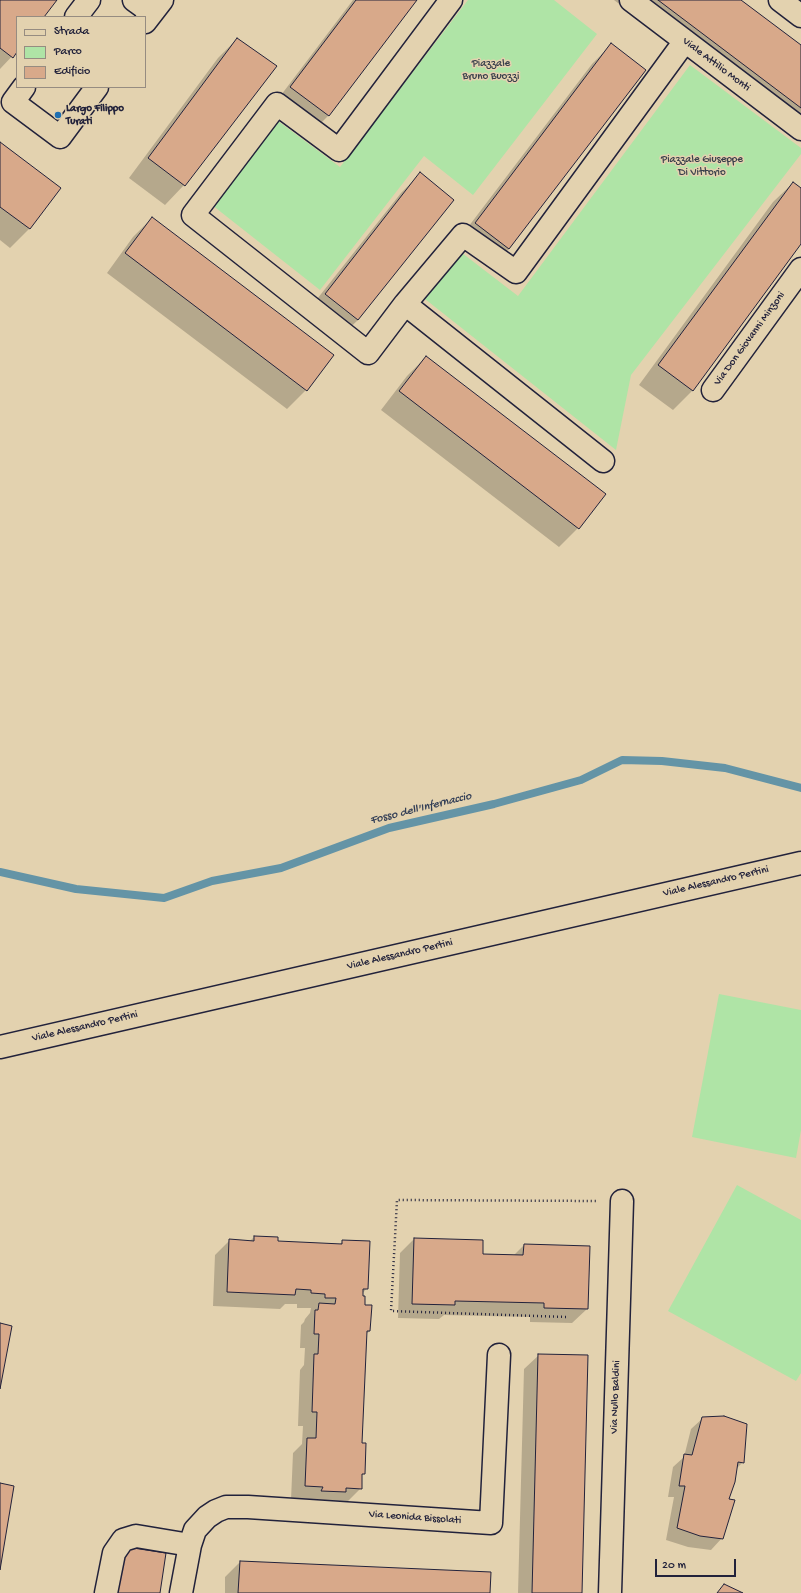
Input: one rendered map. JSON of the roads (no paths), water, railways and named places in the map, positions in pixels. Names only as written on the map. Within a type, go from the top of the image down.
[{"type":"street","points":[[77,16],[89,0]]},
{"type":"street","points":[[134,0],[153,12]]},
{"type":"street","points":[[451,0],[339,150],[277,104],[193,215],[368,353],[405,304],[463,235],[516,272],[685,41]]},
{"type":"street","name":"Viale Attilio Monti","points":[[631,0],[801,129]]},
{"type":"street","points":[[780,0],[801,16]]},
{"type":"street","points":[[23,88],[13,102],[60,137],[96,88]]},
{"type":"street","name":"Via Don Giovanni Minzoni","points":[[713,390],[801,269]]},
{"type":"street","points":[[405,304],[603,461]]},
{"type":"street","name":"Viale Alessandro Pertini","points":[[0,1047],[801,863]]},
{"type":"street","name":"Via Nullo Baldini","points":[[610,1593],[622,1201]]},
{"type":"street","name":"Via Leonida Bissolati","points":[[190,1545],[195,1530],[207,1517],[221,1509],[236,1506],[491,1523],[499,1355]]},
{"type":"street","points":[[106,1593],[114,1553],[123,1540],[136,1536],[190,1545],[181,1593]]},
{"type":"waterway","name":"Fosso dell'Infernaccio","points":[[0,872],[76,889],[164,898],[212,881],[281,868],[389,828],[494,804],[581,780],[622,760],[662,761],[725,768],[801,788]]},
{"type":"place","name":"Largo Filippo Turati","points":[[58,115]]},
{"type":"park label","name":"Piazzale Bruno Buozzi","points":[[491,70]]},
{"type":"park label","name":"Piazzale Giuseppe Di Vittorio","points":[[702,166]]}]
